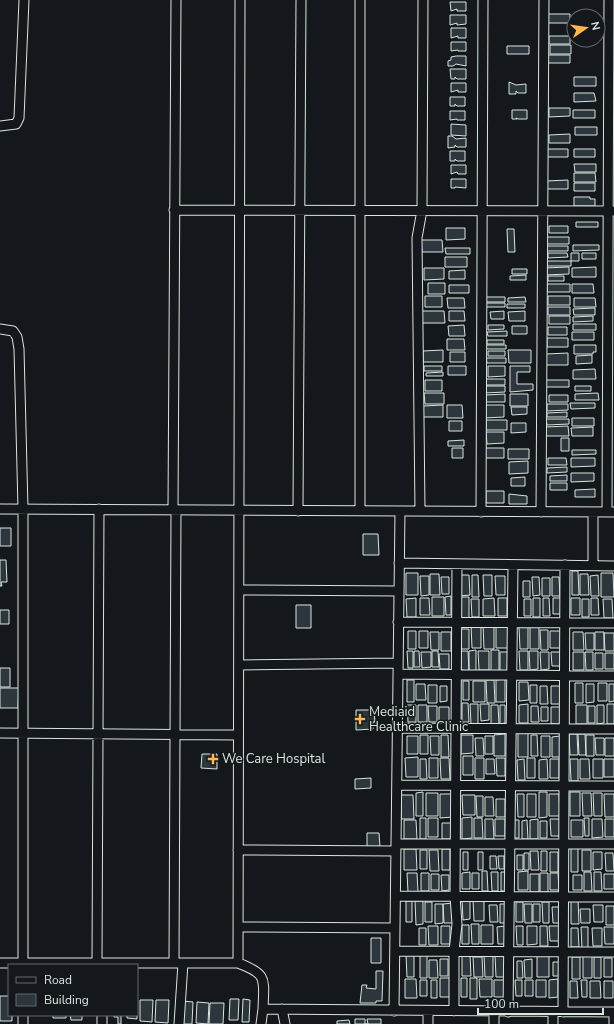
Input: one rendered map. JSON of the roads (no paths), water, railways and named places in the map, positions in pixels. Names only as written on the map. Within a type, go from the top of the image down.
[{"type":"street","points":[[0,126],[16,124],[20,118],[24,0]]},
{"type":"street","points":[[176,0],[174,510],[179,1024]]},
{"type":"street","points":[[238,963],[240,0]]},
{"type":"street","points":[[298,511],[300,0]]},
{"type":"street","points":[[360,0],[360,511]]},
{"type":"street","points":[[420,511],[417,238],[422,210],[423,0]]},
{"type":"street","points":[[481,512],[483,0]]},
{"type":"street","points":[[542,512],[544,0]]},
{"type":"street","points":[[0,509],[610,512],[611,211],[609,0]]},
{"type":"street","points":[[174,210],[611,211]]},
{"type":"street","points":[[0,329],[13,331],[17,337],[19,349],[23,509],[23,964]]},
{"type":"street","points":[[99,509],[98,734],[100,963]]},
{"type":"street","points":[[394,1011],[400,511]]},
{"type":"street","points":[[593,512],[593,566]]},
{"type":"street","points":[[399,563],[614,566]]},
{"type":"street","points":[[454,1011],[454,951],[457,924],[455,896],[455,844],[457,564]]},
{"type":"street","points":[[508,1012],[513,565]]},
{"type":"street","points":[[563,1012],[565,565]]},
{"type":"street","points":[[239,590],[399,591]]},
{"type":"street","points":[[398,622],[614,623]]},
{"type":"street","points":[[239,665],[398,663]]},
{"type":"street","points":[[398,674],[614,676]]},
{"type":"street","points":[[397,728],[614,729]]},
{"type":"street","points":[[0,733],[238,735]]},
{"type":"street","points":[[397,785],[614,786]]},
{"type":"street","points":[[238,850],[396,848],[455,844],[614,844]]},
{"type":"street","points":[[396,896],[614,897]]},
{"type":"street","points":[[238,927],[395,928]]},
{"type":"street","points":[[395,951],[614,952]]},
{"type":"street","points":[[0,962],[23,964],[238,963],[254,969],[262,977],[264,983],[262,1024]]},
{"type":"street","points":[[263,1008],[394,1011],[614,1012],[614,1024]]},
{"type":"street","points":[[282,1009],[285,1024]]},
{"type":"street","points":[[428,1011],[428,1024]]},
{"type":"street","points":[[494,1012],[494,1024]]},
{"type":"street","points":[[553,1012],[553,1024]]},
{"type":"place","name":"Mediaid Healthcare Clinic","points":[[360,719]]},
{"type":"place","name":"We Care Hospital","points":[[213,759]]}]
